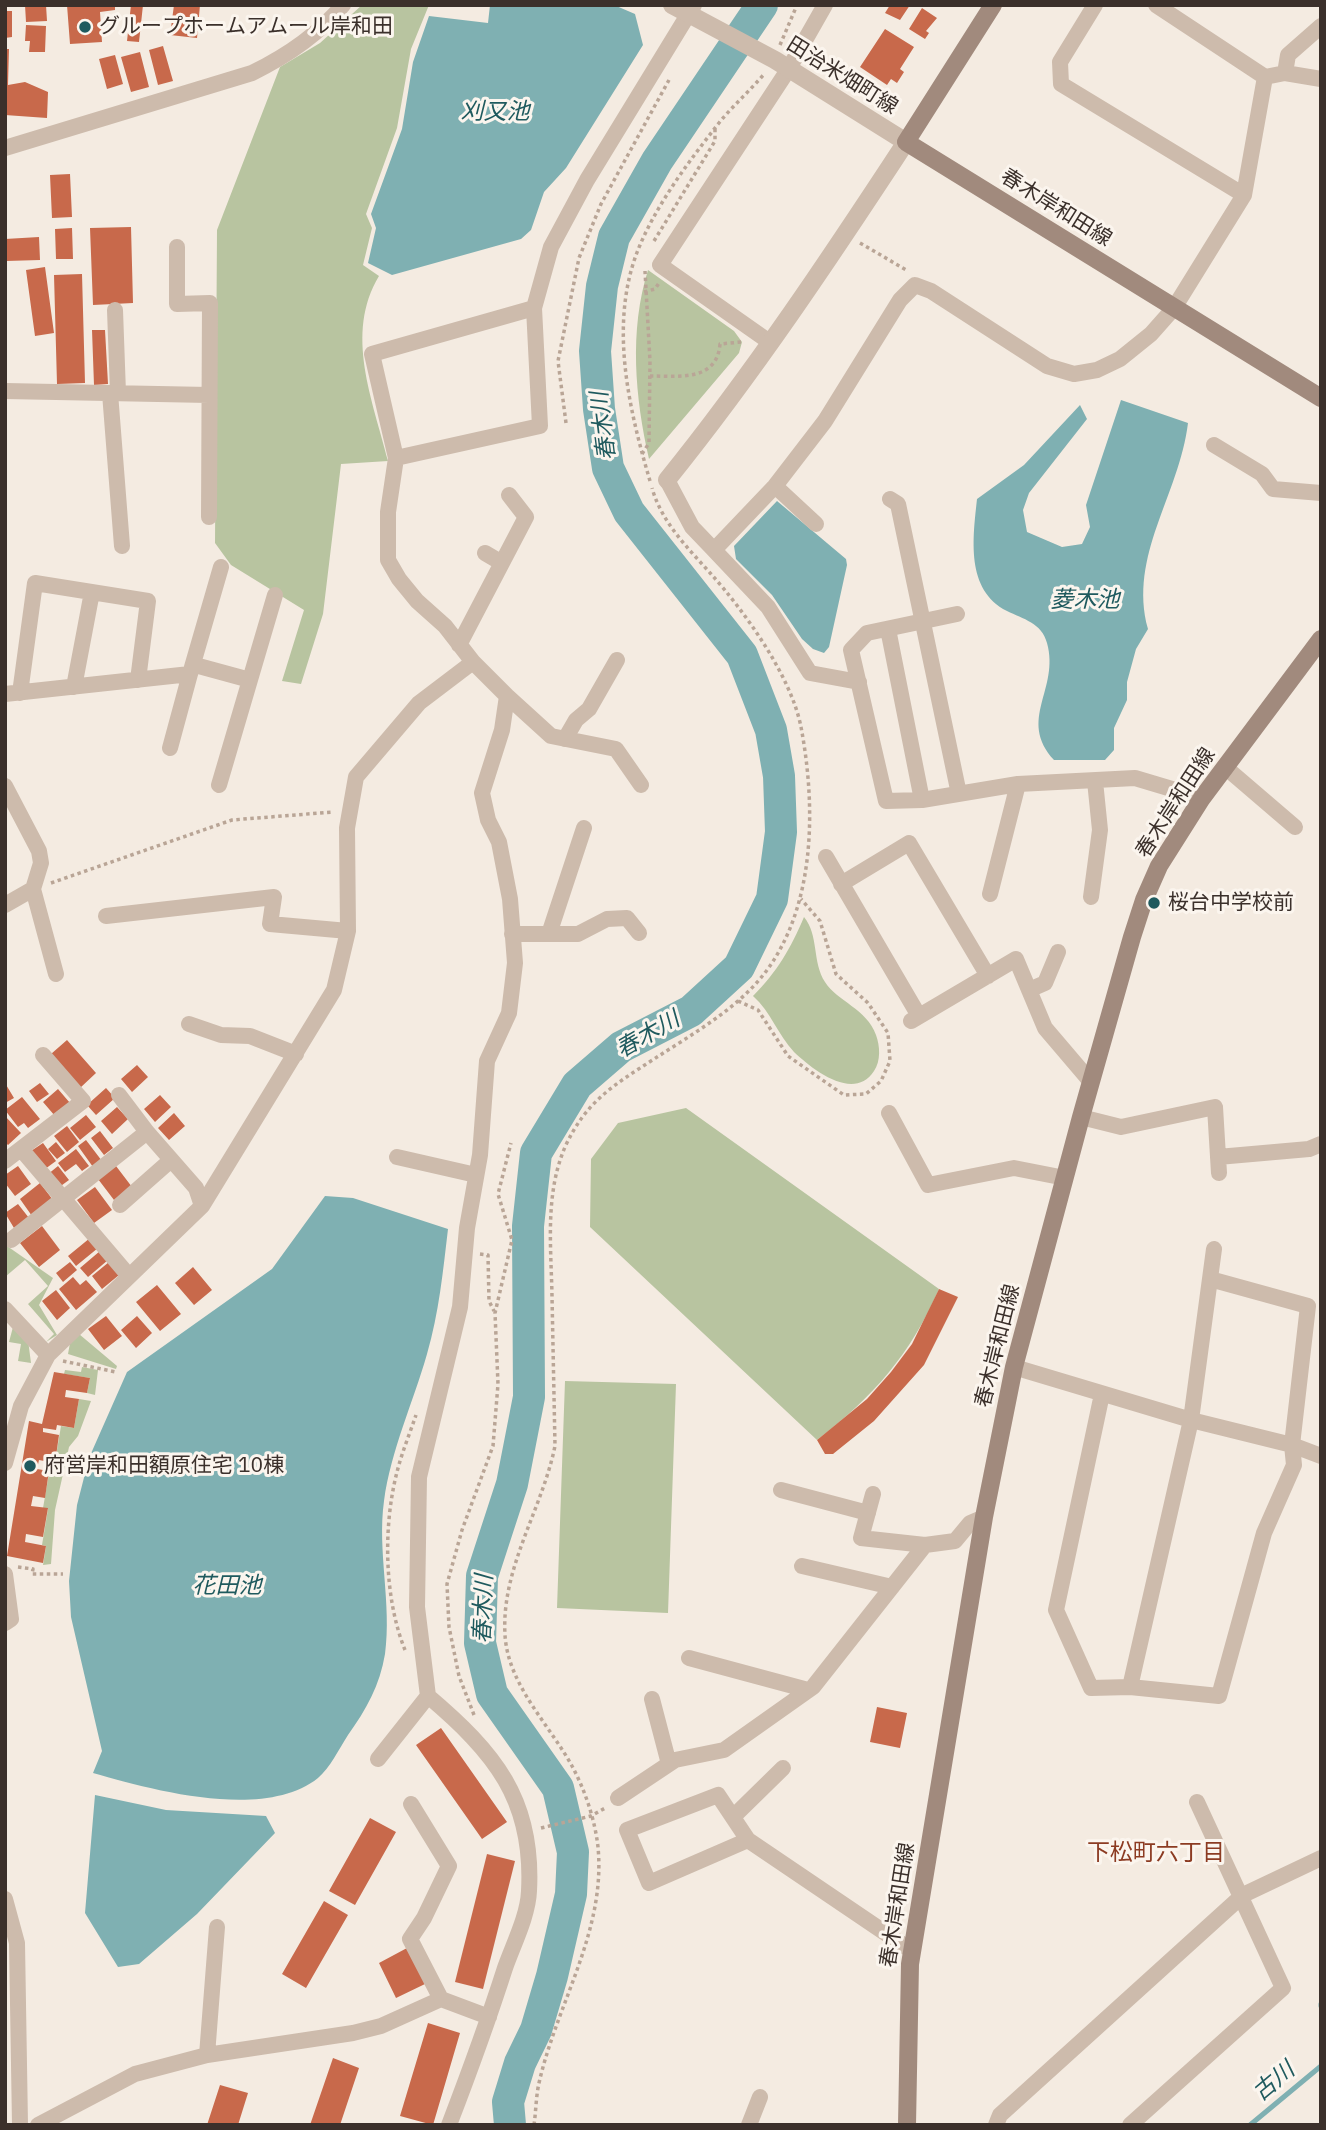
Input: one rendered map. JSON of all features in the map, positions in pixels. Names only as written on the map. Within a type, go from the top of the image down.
[{"type":"main road","points":[[906,142],[993,5]]},
{"type":"main road","name":"春木岸和田線","points":[[906,142],[1321,398]]},
{"type":"main road","name":"春木岸和田線","points":[[907,2125],[906,2059],[912,1951],[984,1517],[1014,1367],[1081,1117],[1144,900],[1160,866],[1202,798],[1321,639]]},
{"type":"street","points":[[5,148],[252,73],[285,57],[327,24],[343,5]]},
{"type":"street","points":[[396,458],[540,426],[534,308],[551,247],[587,180],[691,9],[672,5]]},
{"type":"street","points":[[771,343],[660,265],[781,65],[825,5]]},
{"type":"street","points":[[1095,5],[1060,62],[1061,84],[1244,195]]},
{"type":"street","points":[[1156,5],[1265,77],[1285,73],[1321,79]]},
{"type":"street","name":"田治米畑町線","points":[[691,9],[906,142]]},
{"type":"street","points":[[1285,73],[1287,55],[1321,26]]},
{"type":"street","points":[[714,550],[775,486],[825,421],[900,300],[915,285],[931,291],[1047,366],[1073,374],[1097,370],[1120,359],[1151,334],[1174,308],[1244,195],[1265,77]]},
{"type":"street","points":[[859,682],[810,673],[768,607],[692,527],[667,480],[732,399],[906,142]]},
{"type":"street","points":[[177,247],[177,304],[210,303],[209,517]]},
{"type":"street","points":[[534,308],[372,354],[396,458],[388,512],[388,560],[417,601],[445,626],[473,662],[551,736],[616,749],[641,785]]},
{"type":"street","points":[[115,310],[114,393],[122,546]]},
{"type":"street","points":[[5,391],[209,395]]},
{"type":"street","points":[[1214,444],[1262,474],[1273,489],[1321,494]]},
{"type":"street","points":[[775,486],[816,524]]},
{"type":"street","points":[[460,645],[526,517],[509,495]]},
{"type":"street","points":[[890,499],[898,504],[959,794]]},
{"type":"street","points":[[485,553],[502,563]]},
{"type":"street","points":[[170,748],[221,567]]},
{"type":"street","points":[[138,680],[148,601],[34,583],[13,693],[138,680],[192,669],[250,680]]},
{"type":"street","points":[[74,687],[92,592]]},
{"type":"street","points":[[219,785],[275,594]]},
{"type":"street","points":[[957,614],[867,634],[851,650],[886,801],[922,800],[1018,783],[1135,778],[1202,798]]},
{"type":"street","points":[[888,629],[922,800]]},
{"type":"street","points":[[565,739],[576,720],[589,709],[617,660]]},
{"type":"street","points":[[5,1463],[21,1406],[48,1355],[202,1206],[334,990],[348,931],[349,813],[356,777],[419,703],[473,662]]},
{"type":"street","points":[[449,2125],[489,2017],[529,1894],[527,1838],[519,1806],[504,1777],[473,1735],[428,1696],[417,1606],[419,1478],[460,1307],[488,1061],[509,1013],[515,963],[499,842],[488,820],[482,793],[502,730],[507,696]]},
{"type":"street","points":[[1225,767],[1294,827]]},
{"type":"street","points":[[1091,897],[1100,830],[1095,781]]},
{"type":"street","points":[[990,894],[1018,783]]},
{"type":"street","points":[[5,786],[38,851],[41,863],[33,889],[56,974]]},
{"type":"street","points":[[549,934],[584,828]]},
{"type":"street","points":[[841,884],[909,843],[988,976]]},
{"type":"street","points":[[826,857],[915,1019],[1016,959],[1045,1028],[1091,1082]]},
{"type":"street","points":[[5,905],[33,889]]},
{"type":"street","points":[[106,916],[274,897],[271,924],[348,931]]},
{"type":"street","points":[[512,934],[578,934],[607,919],[627,918],[639,933]]},
{"type":"street","points":[[1029,990],[1045,983],[1058,952]]},
{"type":"street","points":[[190,1024],[221,1035],[250,1036],[296,1054]]},
{"type":"street","points":[[5,1161],[83,1101],[43,1055]]},
{"type":"street","points":[[120,1095],[147,1132],[196,1188],[202,1206]]},
{"type":"street","points":[[1081,1117],[1121,1127],[1215,1107],[1218,1165],[1309,1149],[1321,1144]]},
{"type":"street","points":[[889,1112],[928,1185],[1014,1168],[1065,1178]]},
{"type":"street","points":[[10,1240],[147,1132]]},
{"type":"street","points":[[21,1149],[129,1276]]},
{"type":"street","points":[[397,1157],[476,1175]]},
{"type":"street","points":[[120,1205],[171,1160]]},
{"type":"street","points":[[1130,1687],[1191,1420],[1214,1249]]},
{"type":"street","points":[[1102,1394],[1056,1610],[1091,1688],[1130,1687],[1219,1696],[1264,1533],[1294,1465],[1292,1445],[1308,1306],[1210,1279]]},
{"type":"street","points":[[5,1309],[48,1355]]},
{"type":"street","points":[[1014,1367],[1191,1420],[1292,1445],[1321,1456]]},
{"type":"street","points":[[781,1490],[868,1513]]},
{"type":"street","points":[[873,1494],[861,1538],[925,1545],[955,1541],[970,1523],[984,1517]]},
{"type":"street","points":[[618,1798],[669,1764],[724,1750],[808,1690],[830,1668],[925,1545]]},
{"type":"street","points":[[802,1566],[892,1587]]},
{"type":"street","points":[[5,1574],[11,1619],[5,1623]]},
{"type":"street","points":[[689,1658],[808,1690]]},
{"type":"street","points":[[378,1759],[428,1696]]},
{"type":"street","points":[[652,1699],[669,1764]]},
{"type":"street","points":[[733,1817],[783,1768]]},
{"type":"street","points":[[748,1840],[649,1882],[627,1830],[718,1795],[748,1840],[912,1951]]},
{"type":"street","points":[[1130,2125],[1283,1988],[1243,1895],[1197,1802]]},
{"type":"street","points":[[411,1804],[449,1866],[424,1918],[410,1939],[441,1999],[489,2017]]},
{"type":"street","points":[[996,2125],[1000,2115],[1243,1895],[1321,1858]]},
{"type":"street","points":[[5,1899],[17,1943],[20,2125]]},
{"type":"street","points":[[207,2055],[217,1927]]},
{"type":"street","points":[[38,2125],[135,2074],[207,2055],[353,2033],[381,2026],[441,1999]]},
{"type":"street","points":[[749,2125],[760,2097]]},
{"type":"path","points":[[534,2125],[539,2082],[594,1915],[598,1846],[591,1816],[572,1766],[520,1684],[510,1663],[505,1636],[510,1579],[548,1478],[555,1446],[550,1197],[565,1148],[584,1112],[612,1085],[737,1001],[764,974],[787,935],[801,899],[809,808],[808,772],[800,723],[774,660],[748,618],[677,538],[654,496],[627,390],[623,336],[630,285],[645,234],[663,200],[715,127],[781,65],[797,5]]},
{"type":"path","points":[[566,423],[558,361],[579,257],[601,204],[676,68]]},
{"type":"path","points":[[846,234],[909,271],[915,285]]},
{"type":"path","points":[[650,376],[703,373],[715,361],[720,344],[771,343]]},
{"type":"path","points":[[33,889],[232,820],[311,812],[349,813]]},
{"type":"path","points":[[737,1001],[758,1010],[788,1056],[844,1095],[866,1094],[881,1081],[890,1061],[888,1033],[868,1003],[836,974],[820,921],[801,899]]},
{"type":"path","points":[[480,1724],[459,1676],[449,1627],[447,1584],[461,1530],[494,1446],[498,1384],[495,1313],[512,1240],[498,1194],[511,1143]]},
{"type":"path","points":[[479,1265],[480,1253],[488,1255],[489,1301],[495,1313]]},
{"type":"path","points":[[48,1355],[58,1360],[116,1372]]},
{"type":"path","points":[[33,1569],[32,1574],[63,1574]]},
{"type":"path","points":[[542,1828],[591,1816]]},
{"type":"path","points":[[536,1829],[538,1837]]},
{"type":"green space","points":[[362,5],[429,5],[411,49],[397,128],[366,214],[372,228],[363,265],[379,276],[369,298],[364,321],[365,367],[388,461],[341,464],[323,614],[301,684],[282,681],[304,610],[231,565],[215,543],[217,230],[280,67],[320,43]]},
{"type":"green space","points":[[648,270],[734,331],[742,342],[739,353],[649,459],[640,412],[636,364],[638,317]]},
{"type":"green space","points":[[804,917],[812,932],[818,966],[825,982],[866,1018],[877,1039],[878,1063],[866,1080],[856,1084],[834,1080],[802,1059],[788,1045],[765,1009],[753,996],[783,959]]},
{"type":"green space","points":[[686,1108],[939,1289],[916,1334],[888,1373],[856,1407],[817,1440],[590,1227],[591,1159],[618,1123]]},
{"type":"green space","points":[[7,1246],[53,1278],[39,1305],[57,1335],[46,1342],[54,1334],[28,1304],[48,1286],[25,1260],[5,1277]]},
{"type":"green space","points":[[13,1327],[28,1340],[31,1363],[18,1361],[21,1344],[9,1342]]},
{"type":"green space","points":[[79,1334],[117,1366],[116,1369],[68,1354],[70,1343]]},
{"type":"green space","points":[[82,1367],[98,1370],[95,1395],[87,1393],[90,1378],[64,1374],[65,1370],[81,1372]]},
{"type":"green space","points":[[565,1381],[676,1384],[668,1613],[557,1608]]},
{"type":"green space","points":[[79,1399],[91,1401],[78,1436],[69,1447],[55,1510],[51,1564],[43,1565],[46,1546],[42,1545],[48,1509],[43,1508],[51,1462],[55,1462],[61,1426],[74,1428]]},
{"type":"water","name":"刈又池","points":[[490,5],[614,5],[635,14],[643,45],[566,168],[544,192],[531,230],[521,239],[392,275],[368,263],[376,228],[371,214],[402,129],[413,62],[429,16],[488,23]]},
{"type":"water","name":"菱木池","points":[[1121,400],[1188,423],[1183,450],[1149,551],[1144,602],[1148,629],[1136,649],[1127,682],[1127,700],[1114,728],[1114,750],[1105,760],[1054,760],[1039,731],[1039,717],[1050,660],[1045,636],[1036,626],[993,602],[984,590],[975,561],[977,499],[1024,465],[1080,405],[1087,419],[1029,493],[1023,510],[1027,532],[1062,547],[1082,544],[1090,527],[1086,505]]},
{"type":"water","points":[[777,501],[846,559],[847,565],[829,647],[824,653],[813,649],[802,639],[772,595],[736,559],[734,546]]},
{"type":"water","name":"花田池","points":[[325,1196],[353,1198],[448,1229],[431,1339],[397,1445],[384,1501],[382,1539],[387,1635],[383,1665],[376,1687],[361,1716],[326,1769],[318,1778],[295,1791],[268,1798],[208,1798],[146,1787],[93,1773],[102,1751],[71,1617],[69,1581],[77,1505],[89,1458],[127,1372],[272,1269]]},
{"type":"water","points":[[95,1795],[166,1810],[266,1816],[275,1833],[197,1914],[139,1964],[118,1967],[85,1913]]},
{"type":"building","points":[[25,5],[46,5],[47,21],[26,22]]},
{"type":"building","name":"グループホームアムール岸和田","points":[[67,5],[115,5],[115,10],[100,12],[102,42],[70,44]]},
{"type":"building","points":[[131,5],[143,5],[139,42],[127,41]]},
{"type":"building","points":[[174,5],[200,5],[197,38],[170,35]]},
{"type":"building","points":[[890,5],[910,5],[900,20],[885,13]]},
{"type":"building","points":[[922,8],[937,18],[926,31],[929,33],[925,39],[909,29]]},
{"type":"building","points":[[5,11],[12,11],[12,37],[5,38]]},
{"type":"building","points":[[26,25],[46,26],[45,52],[29,52],[30,41],[25,41]]},
{"type":"building","points":[[885,29],[914,47],[900,69],[904,72],[897,83],[891,79],[887,85],[860,67]]},
{"type":"building","points":[[163,46],[173,81],[158,85],[149,50]]},
{"type":"building","points":[[5,49],[9,49],[8,85],[25,82],[48,92],[47,118],[5,115]]},
{"type":"building","points":[[140,52],[149,87],[131,92],[121,57]]},
{"type":"building","points":[[115,55],[123,84],[107,89],[99,59]]},
{"type":"building","points":[[70,174],[72,217],[52,218],[50,175]]},
{"type":"building","points":[[131,227],[133,303],[93,305],[90,228]]},
{"type":"building","points":[[72,228],[73,259],[56,259],[55,229]]},
{"type":"building","points":[[39,237],[40,260],[6,261],[5,239]]},
{"type":"building","points":[[45,267],[54,333],[35,336],[26,270]]},
{"type":"building","points":[[82,274],[85,383],[57,384],[54,275]]},
{"type":"building","points":[[92,330],[105,330],[108,384],[94,385]]},
{"type":"building","points":[[67,1040],[96,1073],[80,1088],[51,1054]]},
{"type":"building","points":[[137,1065],[148,1077],[132,1092],[121,1079]]},
{"type":"building","points":[[5,1083],[14,1098],[5,1103]]},
{"type":"building","points":[[40,1083],[49,1094],[37,1102],[29,1091]]},
{"type":"building","points":[[106,1088],[115,1098],[96,1115],[87,1105]]},
{"type":"building","points":[[58,1089],[70,1103],[55,1116],[43,1102]]},
{"type":"building","points":[[160,1095],[171,1107],[155,1122],[144,1109]]},
{"type":"building","points":[[22,1097],[40,1119],[28,1128],[24,1123],[18,1127],[5,1110]]},
{"type":"building","points":[[117,1107],[128,1119],[112,1134],[101,1121]]},
{"type":"building","points":[[174,1113],[185,1126],[169,1140],[158,1128]]},
{"type":"building","points":[[86,1115],[96,1127],[80,1140],[70,1128]]},
{"type":"building","points":[[5,1116],[21,1133],[8,1145],[5,1142]]},
{"type":"building","points":[[67,1126],[79,1142],[67,1152],[54,1136]]},
{"type":"building","points":[[100,1131],[113,1148],[104,1155],[91,1138]]},
{"type":"building","points":[[86,1140],[102,1161],[93,1167],[78,1146]]},
{"type":"building","points":[[56,1142],[65,1153],[57,1159],[48,1149]]},
{"type":"building","points":[[43,1143],[56,1161],[45,1169],[31,1151]]},
{"type":"building","points":[[76,1149],[89,1166],[82,1171],[76,1164],[65,1172],[58,1163]]},
{"type":"building","points":[[18,1166],[31,1184],[15,1196],[5,1183],[5,1175]]},
{"type":"building","points":[[58,1166],[69,1180],[58,1188],[47,1175]]},
{"type":"building","points":[[116,1166],[132,1187],[114,1200],[98,1179]]},
{"type":"building","points":[[40,1183],[53,1200],[32,1216],[20,1199]]},
{"type":"building","points":[[95,1187],[112,1210],[94,1223],[77,1200]]},
{"type":"building","points":[[18,1204],[29,1218],[14,1228],[5,1213]]},
{"type":"building","points":[[42,1226],[60,1250],[39,1267],[20,1243]]},
{"type":"building","points":[[90,1238],[98,1248],[76,1266],[68,1256]]},
{"type":"building","points":[[100,1251],[108,1260],[88,1277],[80,1268]]},
{"type":"building","points":[[70,1262],[77,1270],[63,1282],[56,1273]]},
{"type":"building","points":[[109,1262],[119,1275],[102,1289],[92,1276]]},
{"type":"building","points":[[193,1267],[212,1290],[194,1305],[175,1283]]},
{"type":"building","points":[[73,1277],[80,1285],[86,1280],[97,1292],[76,1310],[59,1289]]},
{"type":"building","points":[[157,1285],[181,1314],[160,1331],[136,1302]]},
{"type":"building","points":[[939,1289],[958,1297],[924,1365],[874,1421],[833,1454],[825,1454],[817,1440],[867,1399],[891,1372],[912,1344]]},
{"type":"building","points":[[56,1290],[70,1308],[57,1320],[42,1301]]},
{"type":"building","points":[[106,1316],[122,1336],[104,1350],[88,1329]]},
{"type":"building","points":[[137,1316],[152,1333],[136,1348],[121,1330]]},
{"type":"building","name":"府営岸和田額原住宅 10棟","points":[[54,1372],[90,1378],[87,1393],[66,1390],[65,1397],[79,1399],[74,1428],[57,1425],[56,1430],[43,1428],[43,1432],[59,1435],[55,1463],[39,1460],[37,1469],[49,1471],[45,1498],[33,1496],[31,1506],[48,1508],[43,1537],[26,1534],[25,1542],[46,1546],[43,1563],[7,1556],[29,1421],[42,1424]]},
{"type":"building","points":[[877,1707],[907,1713],[900,1748],[870,1742]]},
{"type":"building","points":[[441,1728],[507,1822],[482,1839],[416,1745]]},
{"type":"building","points":[[370,1818],[396,1832],[355,1905],[329,1891]]},
{"type":"building","points":[[487,1854],[515,1861],[483,1989],[455,1982]]},
{"type":"building","points":[[324,1901],[348,1915],[306,1988],[282,1974]]},
{"type":"building","points":[[407,1948],[425,1984],[396,1998],[379,1963]]},
{"type":"building","points":[[428,2023],[460,2033],[433,2125],[400,2116]]},
{"type":"building","points":[[333,2058],[359,2068],[340,2125],[310,2125]]},
{"type":"building","points":[[220,2085],[248,2093],[238,2125],[207,2125]]},
{"type":"waterway","name":"春木川","points":[[510,2125],[508,2102],[520,2063],[536,2030],[571,1894],[573,1852],[558,1788],[492,1694],[480,1643],[482,1576],[512,1484],[529,1397],[528,1226],[536,1153],[577,1085],[621,1047],[691,1011],[739,967],[772,899],[781,832],[779,776],[771,730],[742,655],[629,512],[608,468],[599,409],[595,351],[602,286],[614,237],[657,161],[762,5]]},
{"type":"waterway","name":"古川","points":[[1250,2125],[1321,2066]]},
{"type":"place","name":"グループホームアムール岸和田","points":[[85,27]]},
{"type":"place","name":"桜台中学校前","points":[[1154,903]]},
{"type":"place","name":"府営岸和田額原住宅 10棟","points":[[30,1466]]},
{"type":"district","name":"下松町六丁目","points":[[1156,1853]]}]
